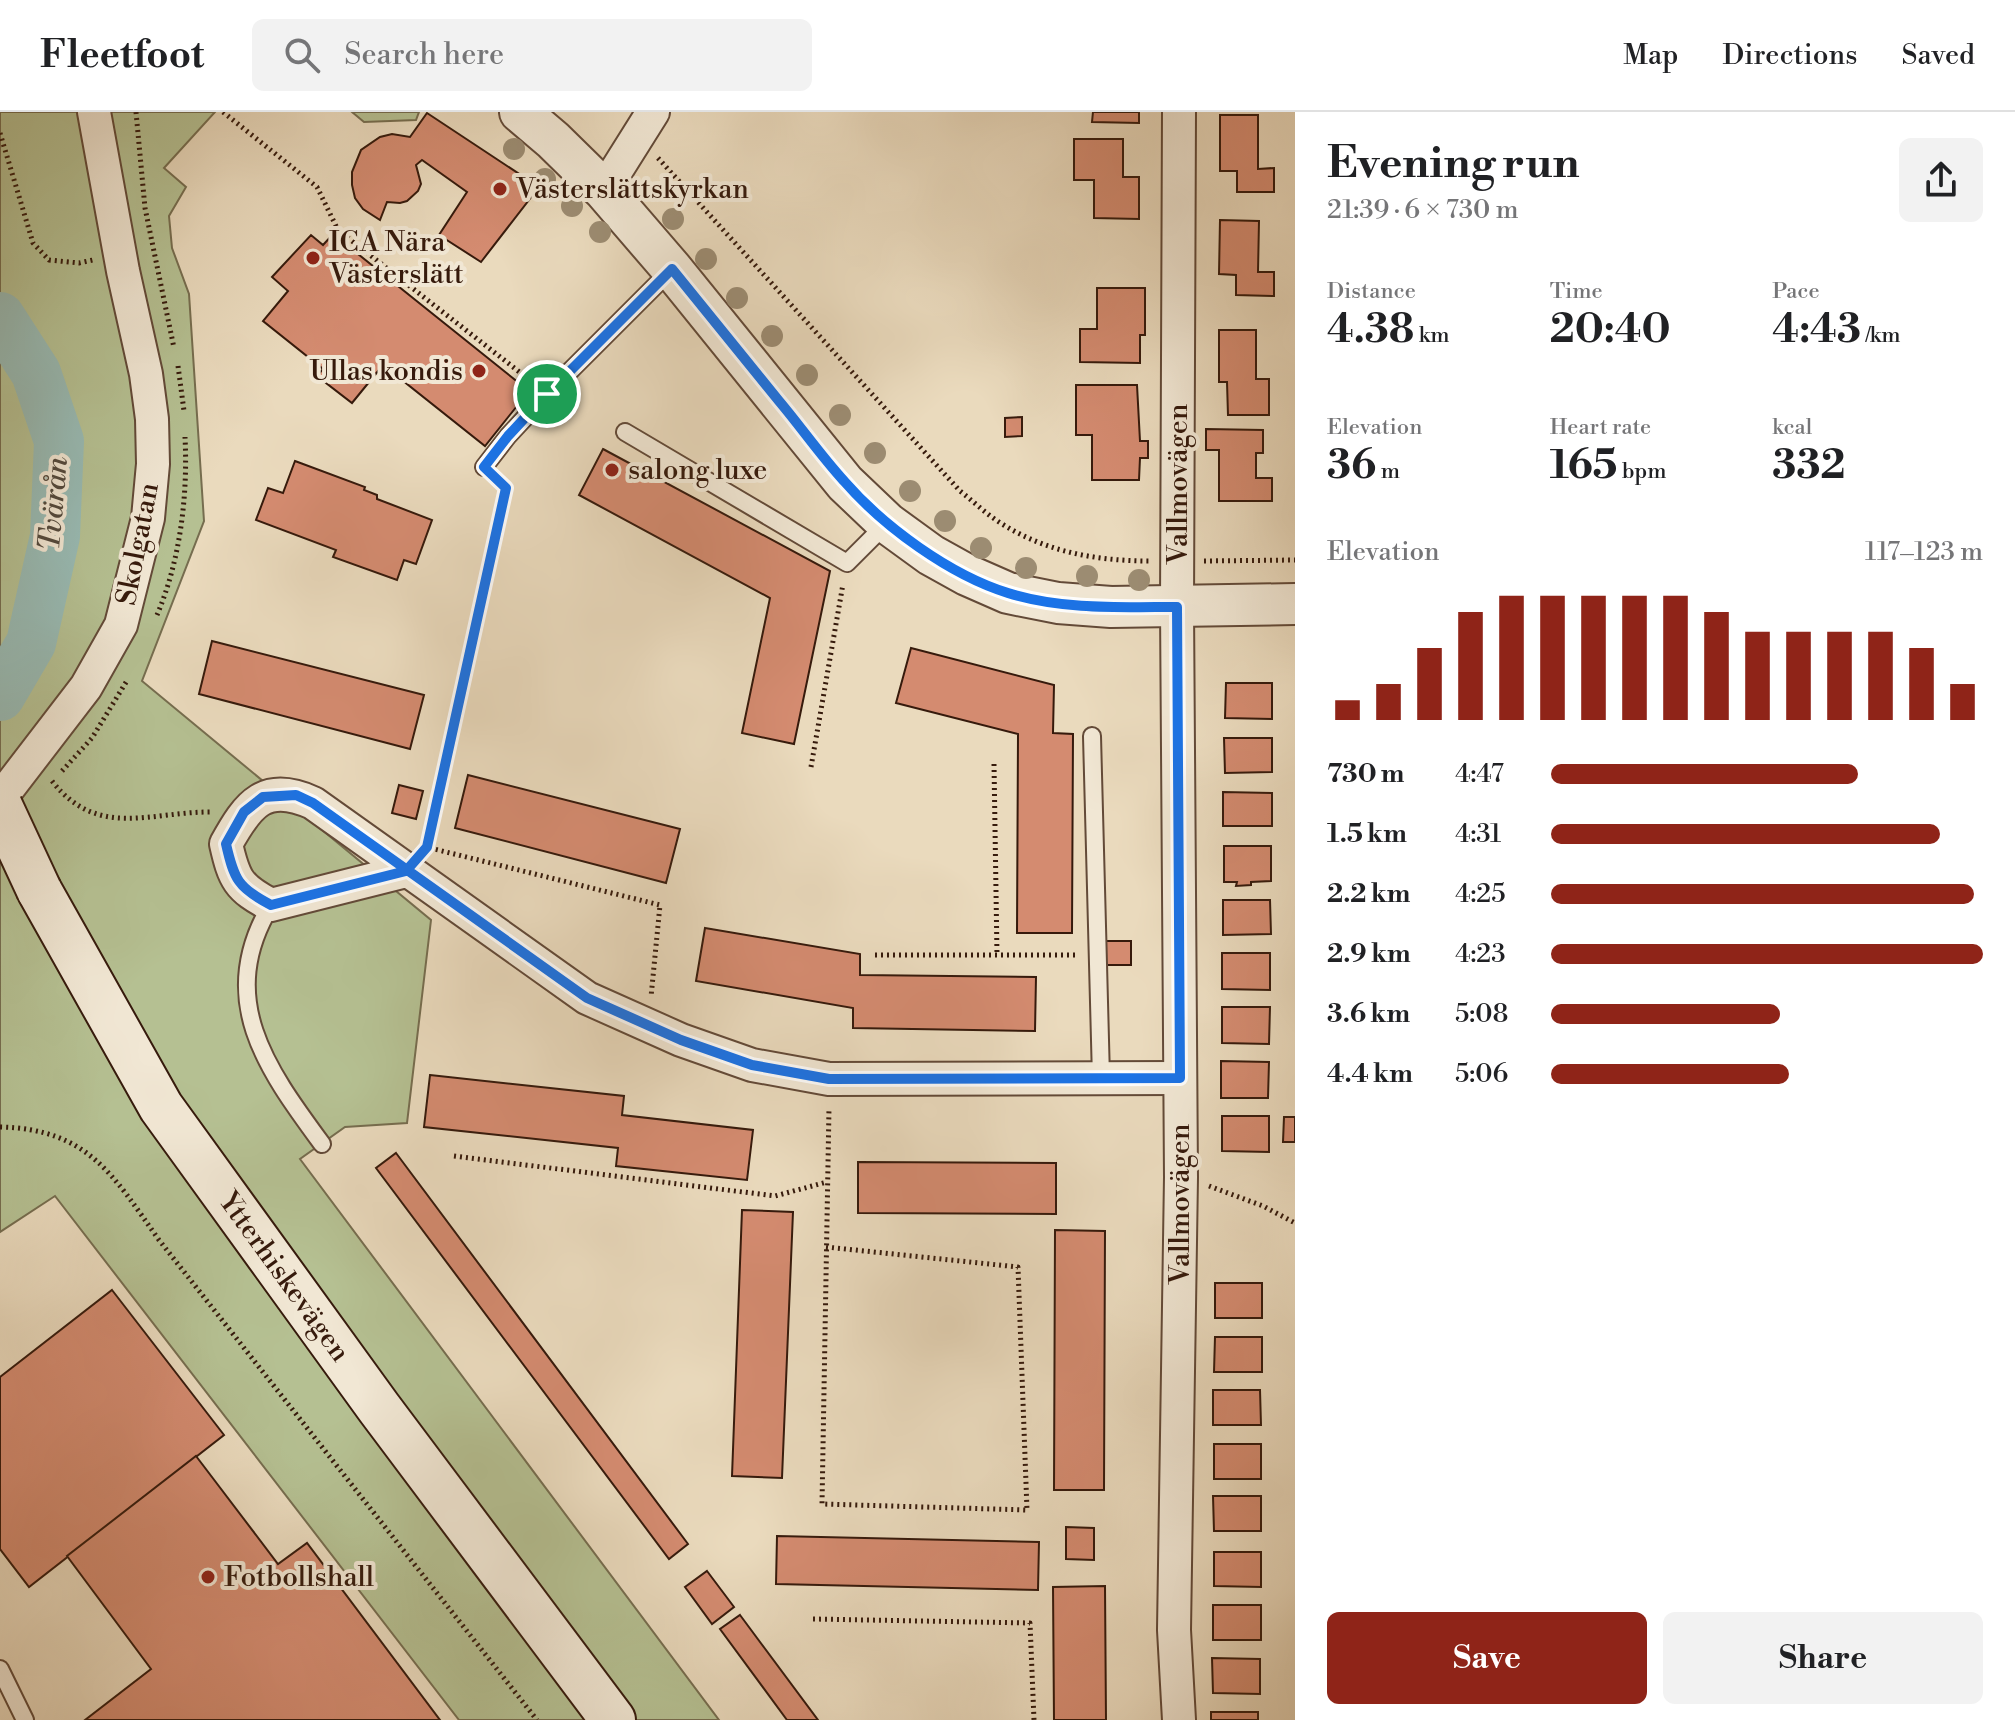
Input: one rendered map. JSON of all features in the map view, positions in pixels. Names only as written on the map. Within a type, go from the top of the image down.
[{"type":"main road","name":"Ytterhiskevägen","points":[[0,806],[39,890],[161,1107],[379,1408],[613,1720]]},
{"type":"street","name":"Skolgatan","points":[[0,799],[86,687],[121,625],[148,518],[153,464],[148,389],[94,112]]},
{"type":"street","points":[[520,112],[604,190],[845,483],[887,523],[931,555],[1008,593],[1058,603],[1111,607],[1295,604]]},
{"type":"street","name":"Vallmovägen","points":[[1179,112],[1177,607],[1181,1177],[1174,1630],[1179,1720]]},
{"type":"street","points":[[604,190],[646,124]]},
{"type":"street","points":[[417,859],[271,905],[256,897],[233,875],[226,844],[244,812],[263,797],[296,795],[417,859],[587,998],[681,1040],[752,1065],[829,1079],[1180,1078]]},
{"type":"lane","points":[[484,467],[547,394],[672,269]]},
{"type":"lane","points":[[625,432],[847,563],[887,523]]},
{"type":"lane","points":[[1092,736],[1101,1078]]},
{"type":"lane","points":[[271,905],[257,929],[245,980],[249,1015],[281,1088],[322,1144]]},
{"type":"lane","points":[[0,1669],[25,1720]]},
{"type":"path","points":[[223,112],[317,187],[338,230],[547,394]]},
{"type":"path","points":[[646,124],[960,491],[1000,523],[1052,548],[1107,561],[1295,560]]},
{"type":"path","points":[[0,133],[33,243],[49,260],[79,263],[95,259]]},
{"type":"path","points":[[484,467],[506,488],[417,859],[660,905],[648,1025]]},
{"type":"path","points":[[811,767],[847,563]]},
{"type":"path","points":[[994,764],[997,955]]},
{"type":"path","points":[[52,781],[64,797],[93,814],[111,818],[137,820],[201,812],[244,812]]},
{"type":"path","points":[[875,955],[1098,955]]},
{"type":"path","points":[[826,1247],[1018,1267],[1027,1510],[822,1504],[827,1182],[829,1079]]},
{"type":"path","points":[[0,1127],[36,1129],[76,1144],[115,1180],[537,1720]]},
{"type":"path","points":[[454,1156],[775,1196],[827,1182]]},
{"type":"path","points":[[1181,1177],[1235,1195],[1295,1223]]},
{"type":"path","points":[[813,1619],[1030,1623],[1034,1720]]},
{"type":"green space","points":[[0,112],[215,112],[164,168],[186,187],[169,216],[172,248],[189,294],[204,521],[142,681],[431,920],[407,1123],[345,1127],[300,1159],[719,1720],[459,1720],[55,1196],[0,1232]]},
{"type":"green space","points":[[352,112],[419,112],[416,120],[364,122]]},
{"type":"building","points":[[1093,112],[1139,112],[1139,123],[1092,122]]},
{"type":"building","name":"Västerslättskyrkan","points":[[427,113],[539,187],[481,262],[439,235],[467,192],[422,160],[416,165],[421,184],[418,191],[407,201],[387,202],[380,220],[363,209],[355,198],[352,172],[361,150],[380,137],[392,134],[410,137]]},
{"type":"building","points":[[1220,115],[1258,115],[1258,169],[1274,168],[1274,192],[1237,192],[1237,171],[1220,171]]},
{"type":"building","points":[[1074,139],[1123,139],[1123,177],[1139,177],[1139,219],[1094,218],[1094,180],[1074,180]]},
{"type":"building","points":[[1220,220],[1259,221],[1258,272],[1274,272],[1274,296],[1236,295],[1236,275],[1219,274]]},
{"type":"building","points":[[333,234],[529,391],[485,446],[383,365],[352,403],[317,376],[323,369],[263,321],[288,291],[272,277],[311,235],[323,245]]},
{"type":"building","points":[[1097,288],[1145,288],[1145,335],[1140,335],[1140,363],[1080,362],[1080,329],[1097,329]]},
{"type":"building","points":[[1219,330],[1256,330],[1256,379],[1269,379],[1269,415],[1228,415],[1227,382],[1219,382]]},
{"type":"building","points":[[1076,385],[1137,385],[1140,441],[1148,441],[1148,458],[1140,458],[1139,480],[1092,480],[1092,435],[1076,435]]},
{"type":"building","points":[[1022,417],[1022,436],[1005,437],[1005,418]]},
{"type":"building","points":[[1206,429],[1263,430],[1263,453],[1256,453],[1256,478],[1272,478],[1272,501],[1219,501],[1219,450],[1206,450]]},
{"type":"building","points":[[603,449],[830,571],[794,744],[742,733],[770,598],[579,495]]},
{"type":"building","points":[[295,461],[365,487],[364,490],[377,495],[377,499],[432,520],[416,564],[404,560],[397,580],[333,557],[336,550],[256,520],[268,488],[283,493]]},
{"type":"building","points":[[212,641],[424,695],[410,749],[199,694]]},
{"type":"building","points":[[911,648],[1054,685],[1053,733],[1073,734],[1072,933],[1017,933],[1018,734],[896,703]]},
{"type":"building","points":[[1226,683],[1272,683],[1272,719],[1225,718]]},
{"type":"building","points":[[1224,738],[1272,738],[1272,772],[1225,773]]},
{"type":"building","points":[[468,775],[680,829],[666,883],[455,828]]},
{"type":"building","points":[[399,785],[423,791],[416,819],[392,813]]},
{"type":"building","points":[[1223,792],[1272,793],[1272,826],[1223,826]]},
{"type":"building","points":[[1224,846],[1271,846],[1271,881],[1236,886],[1237,882],[1224,882]]},
{"type":"building","points":[[1223,900],[1270,900],[1271,934],[1223,935]]},
{"type":"building","points":[[705,928],[860,954],[860,975],[1036,977],[1035,1031],[853,1028],[853,1008],[696,981]]},
{"type":"building","points":[[1102,941],[1131,941],[1131,965],[1102,965]]},
{"type":"building","points":[[1222,953],[1270,953],[1270,990],[1222,989]]},
{"type":"building","points":[[1222,1007],[1270,1007],[1269,1044],[1222,1043]]},
{"type":"building","points":[[1221,1061],[1269,1062],[1268,1098],[1221,1098]]},
{"type":"building","points":[[430,1075],[624,1096],[622,1115],[753,1130],[747,1180],[616,1166],[618,1148],[424,1127]]},
{"type":"building","points":[[1222,1116],[1269,1116],[1269,1152],[1222,1151]]},
{"type":"building","points":[[1284,1117],[1295,1117],[1295,1142],[1283,1142]]},
{"type":"building","points":[[396,1153],[688,1544],[669,1559],[376,1168]]},
{"type":"building","points":[[858,1162],[1056,1163],[1056,1214],[858,1213]]},
{"type":"building","points":[[742,1210],[793,1212],[782,1478],[732,1476]]},
{"type":"building","points":[[1055,1230],[1105,1231],[1104,1490],[1054,1490]]},
{"type":"building","points":[[1215,1283],[1262,1283],[1262,1318],[1215,1318]]},
{"type":"building","points":[[112,1290],[224,1435],[29,1587],[0,1549],[0,1377]]},
{"type":"building","points":[[1215,1337],[1262,1337],[1262,1372],[1214,1372]]},
{"type":"building","points":[[1213,1390],[1260,1390],[1261,1425],[1213,1425]]},
{"type":"building","points":[[1214,1444],[1261,1444],[1261,1479],[1214,1479]]},
{"type":"building","name":"Fotbollshall","points":[[196,1456],[278,1564],[307,1543],[440,1720],[85,1720],[151,1669],[67,1556]]},
{"type":"building","points":[[1213,1496],[1261,1496],[1261,1531],[1214,1531]]},
{"type":"building","points":[[1066,1527],[1094,1528],[1094,1560],[1066,1559]]},
{"type":"building","points":[[777,1536],[1039,1542],[1038,1590],[776,1584]]},
{"type":"building","points":[[1214,1552],[1261,1552],[1261,1587],[1214,1586]]},
{"type":"building","points":[[707,1571],[734,1607],[712,1624],[685,1587]]},
{"type":"building","points":[[1105,1586],[1106,1720],[1054,1720],[1053,1587]]},
{"type":"building","points":[[1213,1605],[1261,1605],[1261,1640],[1213,1640]]},
{"type":"building","points":[[740,1615],[818,1720],[787,1720],[720,1629]]},
{"type":"building","points":[[1212,1658],[1260,1659],[1260,1694],[1213,1693]]},
{"type":"building","points":[[1211,1712],[1258,1712],[1258,1720],[1211,1720]]},
{"type":"waterway","name":"Tvärån","points":[[0,317],[36,373],[59,441],[55,536],[31,643],[0,696]]},
{"type":"place","name":"Västerslättskyrkan","points":[[500,189]]},
{"type":"place","name":"ICA Nära Västerslätt","points":[[313,258]]},
{"type":"place","name":"Ullas kondis","points":[[479,371]]},
{"type":"place","name":"salong luxe","points":[[612,470]]},
{"type":"place","name":"Fotbollshall","points":[[208,1577]]},
{"type":"route","points":[[547,394],[484,467],[506,488],[427,847],[406,871],[271,905],[256,897],[233,875],[226,844],[244,812],[263,797],[296,795],[313,803],[406,871],[587,998],[681,1040],[752,1065],[829,1079],[1180,1078],[1177,607],[1058,603],[1008,593],[931,555],[887,523],[845,483],[672,269],[547,394]]}]
